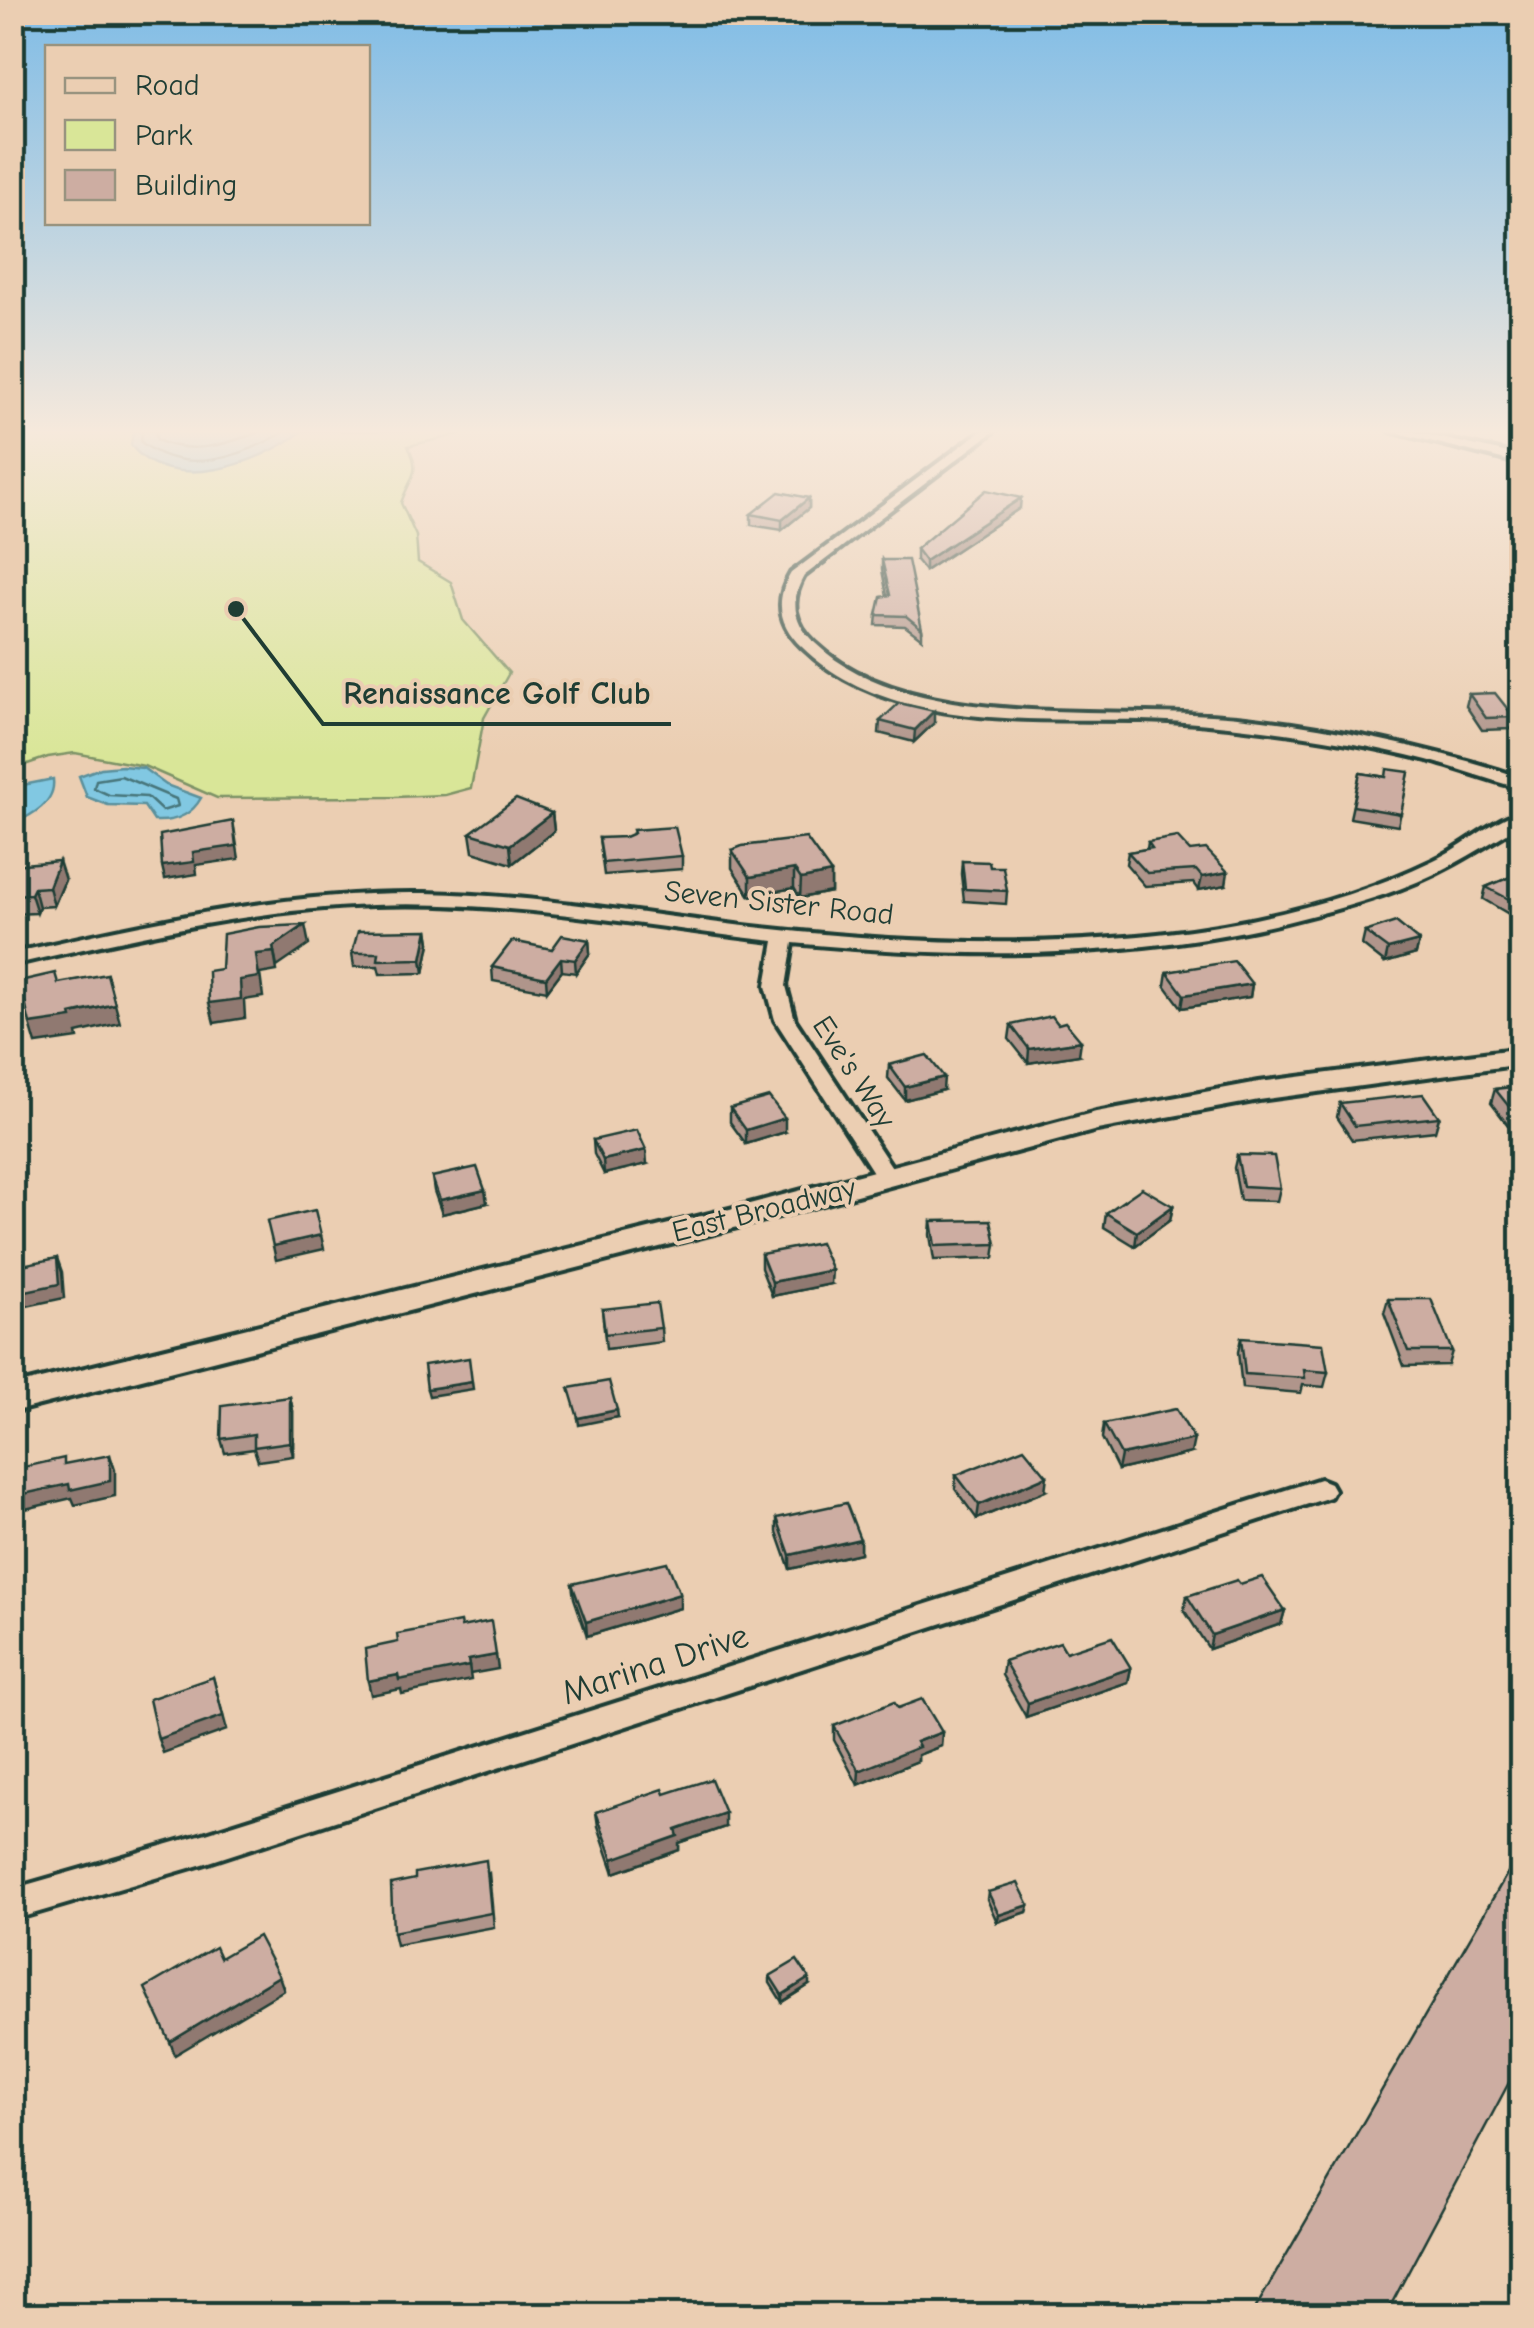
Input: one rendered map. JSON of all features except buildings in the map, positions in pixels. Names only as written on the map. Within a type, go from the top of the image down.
[{"type":"street","points":[[843,540],[798,573],[787,597],[788,614],[796,632],[822,658],[880,687],[960,708],[1028,715],[1191,718],[1280,727],[1416,753],[1522,784]]},
{"type":"street","name":"Seven Sister Road","points":[[12,958],[199,918],[366,900],[529,904],[785,936],[982,948],[1120,942],[1202,932],[1307,911],[1394,883],[1454,858],[1522,816]]},
{"type":"street","name":"Eve's Way","points":[[785,936],[776,986],[784,1020],[888,1178]]},
{"type":"street","name":"East Broadway","points":[[12,1399],[1156,1108],[1259,1090],[1522,1056]]},
{"type":"street","name":"Marina Drive","points":[[12,1905],[203,1849],[1320,1490]]},
{"type":"green space","points":[[12,540],[416,540],[418,562],[451,582],[463,620],[509,673],[484,718],[471,788],[445,795],[217,798],[144,766],[75,753],[13,769]]},
{"type":"water","points":[[122,766],[143,768],[166,785],[201,798],[181,817],[154,821],[144,806],[108,805],[87,797],[79,776]]},
{"type":"water","points":[[53,779],[47,801],[13,824],[13,787]]},
{"type":"place","name":"Renaissance Golf Club","points":[[236,609]]}]
